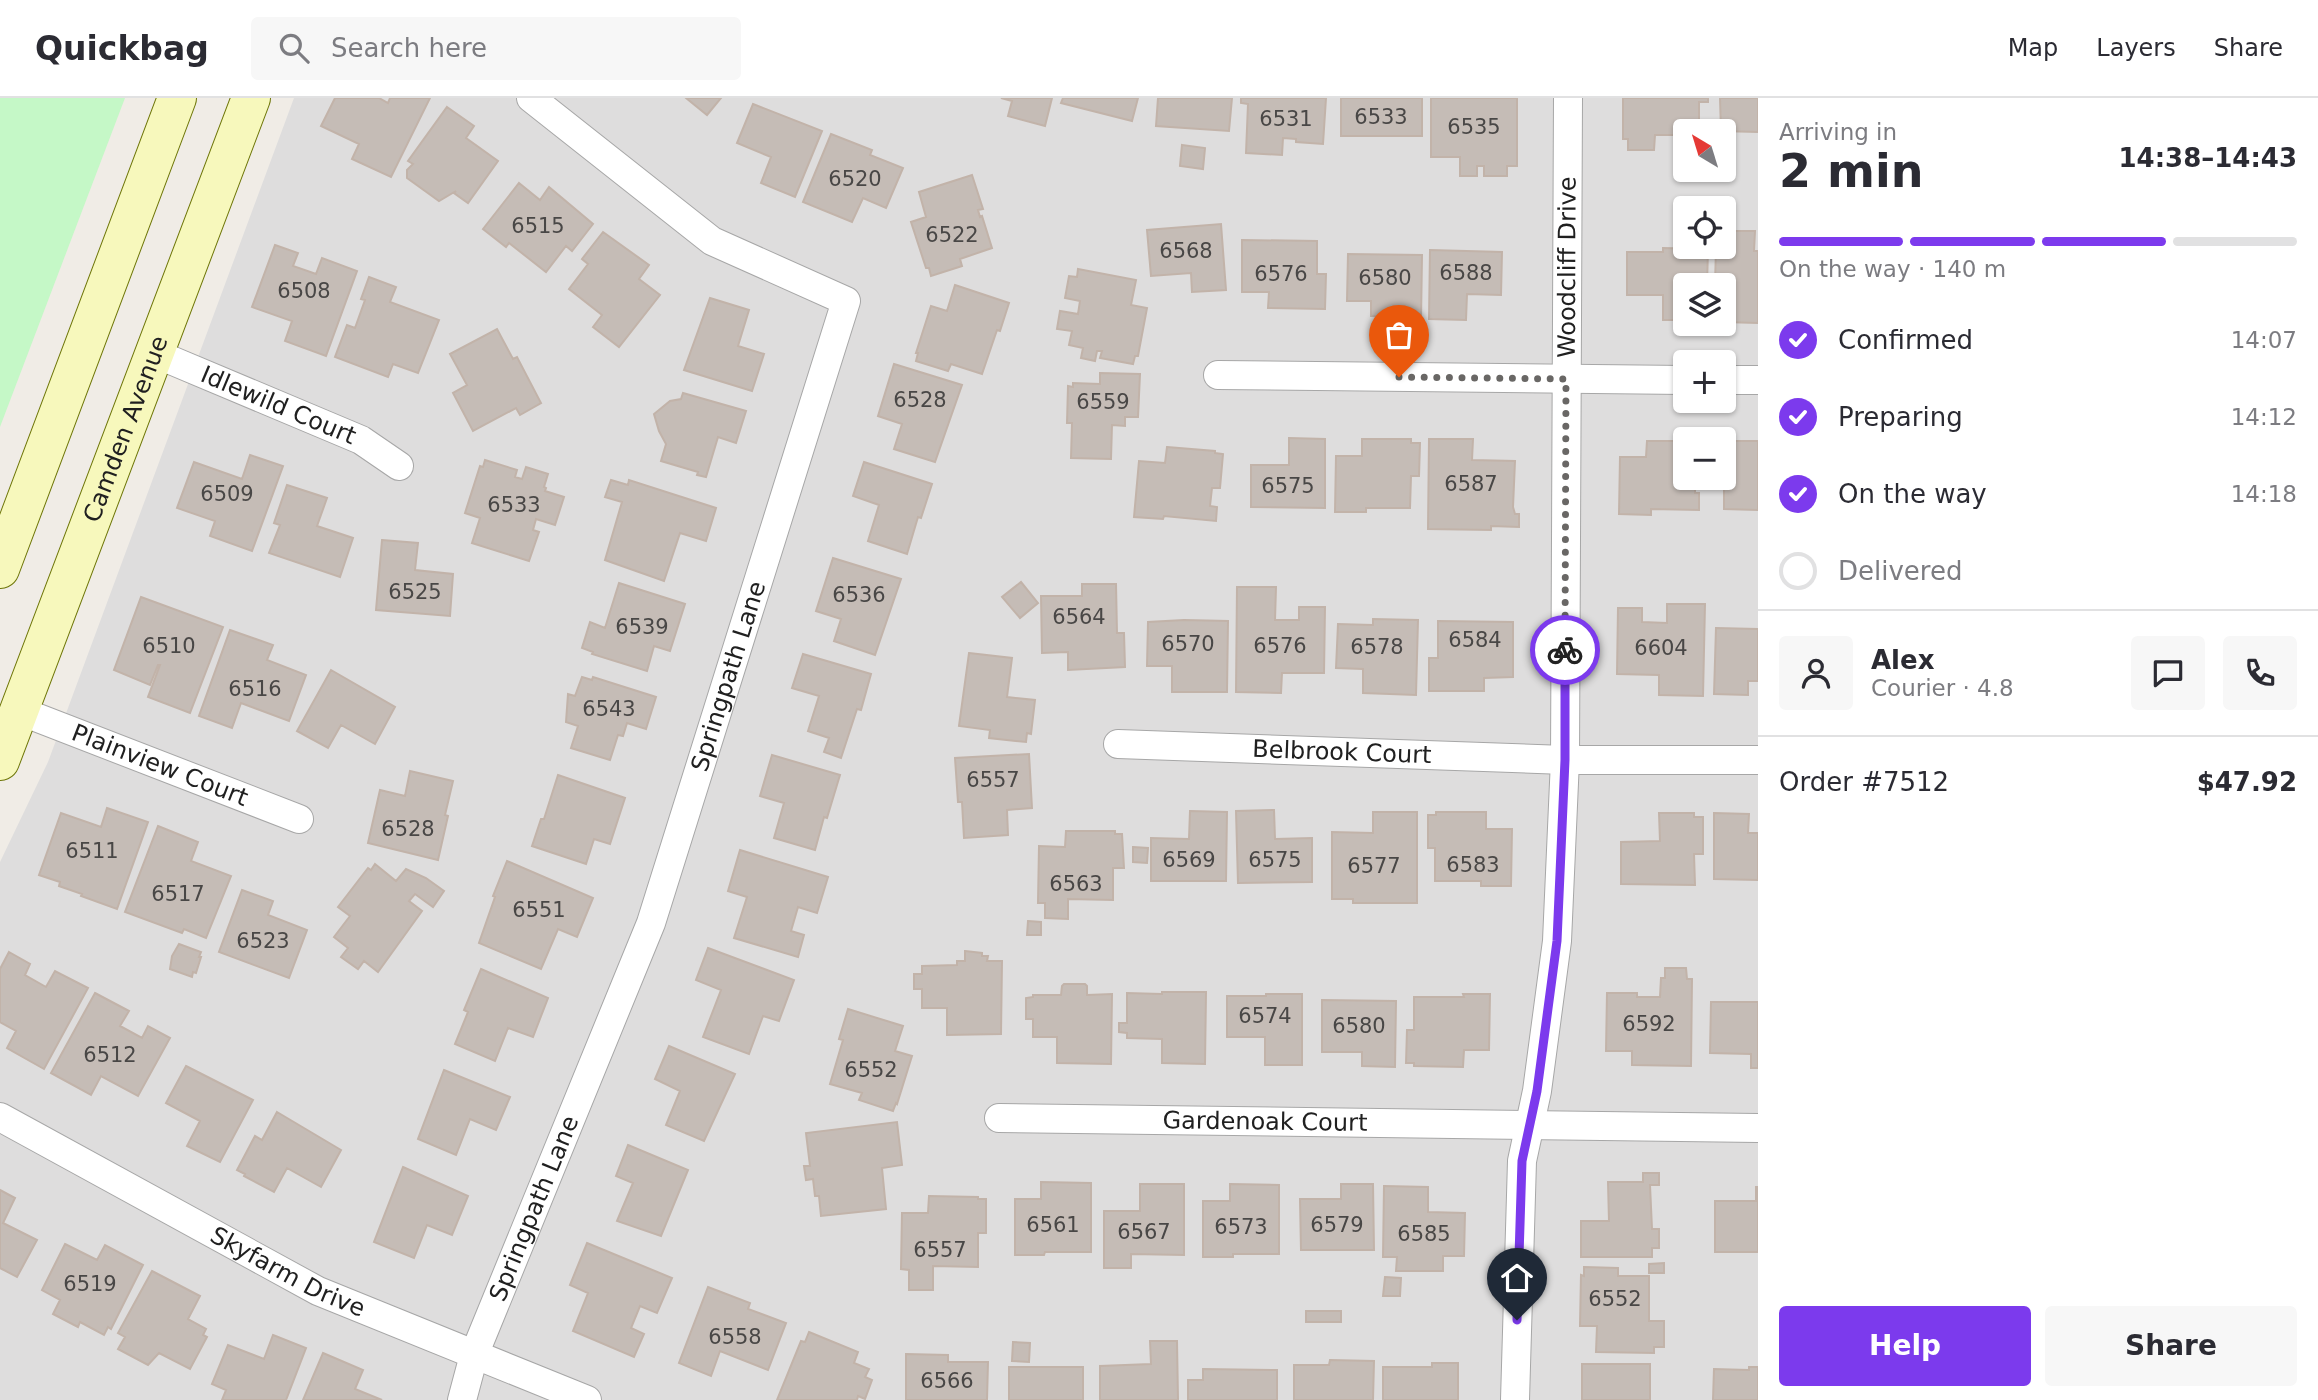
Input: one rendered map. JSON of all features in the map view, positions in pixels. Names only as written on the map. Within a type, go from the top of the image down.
[{"type":"main road","points":[[0,569],[177,98]]},
{"type":"main road","name":"Camden Avenue","points":[[0,761],[251,98]]},
{"type":"street","name":"Springpath Lane","points":[[462,1400],[474,1355],[651,923],[846,301],[712,241],[531,98]]},
{"type":"street","name":"Woodcliff Drive","points":[[1515,1400],[1522,1161],[1537,1091],[1557,941],[1565,760],[1568,98]]},
{"type":"street","name":"Idlewild Court","points":[[154,354],[361,440],[399,466]]},
{"type":"street","points":[[1219,375],[1673,380]]},
{"type":"street","points":[[1736,380],[1758,380]]},
{"type":"street","name":"Plainview Court","points":[[20,711],[299,819]]},
{"type":"street","name":"Belbrook Court","points":[[1118,744],[1565,760],[1758,760]]},
{"type":"street","name":"Skyfarm Drive","points":[[0,1117],[318,1291],[587,1400]]},
{"type":"street","name":"Gardenoak Court","points":[[999,1118],[1758,1128]]},
{"type":"shaded area","points":[[294,98],[1758,98],[1758,1400],[0,1400],[0,862],[48,762]]},
{"type":"green space","points":[[0,98],[125,98],[0,427]]},
{"type":"building","points":[[335,98],[379,98],[388,103],[390,98],[430,98],[391,177],[352,159],[359,144],[321,126]]},
{"type":"building","points":[[686,98],[721,98],[707,115]]},
{"type":"building","points":[[1001,98],[1052,98],[1045,126],[1008,116],[1012,101]]},
{"type":"building","points":[[1063,98],[1138,98],[1132,121],[1061,103]]},
{"type":"building","points":[[1158,98],[1232,98],[1229,131],[1156,126]]},
{"type":"building","points":[[1241,98],[1326,98],[1323,144],[1283,138],[1282,155],[1246,153],[1248,104],[1241,103]]},
{"type":"building","points":[[1341,98],[1422,98],[1422,136],[1341,136]]},
{"type":"building","points":[[1431,98],[1517,98],[1517,166],[1507,166],[1507,176],[1484,176],[1484,166],[1477,166],[1477,176],[1460,176],[1460,157],[1431,157]]},
{"type":"building","points":[[1623,98],[1708,98],[1708,102],[1699,102],[1699,119],[1673,119],[1673,135],[1655,135],[1654,150],[1628,150],[1628,139],[1623,139]]},
{"type":"building","points":[[1720,98],[1758,98],[1758,132],[1736,131],[1736,119],[1721,119]]},
{"type":"building","points":[[753,104],[822,131],[795,197],[761,183],[771,157],[737,143]]},
{"type":"building","points":[[447,107],[474,126],[466,138],[498,161],[468,203],[454,193],[456,191],[439,201],[407,178],[407,170],[413,164],[408,161]]},
{"type":"building","points":[[831,134],[872,150],[870,155],[903,168],[886,208],[863,198],[852,222],[803,202]]},
{"type":"building","points":[[1182,145],[1205,148],[1203,169],[1180,166]]},
{"type":"building","points":[[972,175],[983,209],[978,210],[992,248],[960,259],[962,266],[931,276],[911,222],[926,217],[919,192]]},
{"type":"building","points":[[519,183],[540,200],[549,187],[593,224],[572,251],[566,246],[546,272],[509,243],[506,247],[483,229]]},
{"type":"building","points":[[1221,224],[1226,290],[1192,292],[1191,273],[1151,276],[1147,230]]},
{"type":"building","points":[[1736,231],[1755,231],[1754,251],[1758,251],[1758,323],[1736,322],[1736,273],[1715,273],[1716,259],[1736,259]]},
{"type":"building","points":[[603,232],[649,265],[639,279],[660,295],[619,347],[593,327],[602,315],[569,289],[588,264],[582,259]]},
{"type":"building","points":[[1242,240],[1317,241],[1317,274],[1326,274],[1325,309],[1268,308],[1269,292],[1242,292]]},
{"type":"building","points":[[275,245],[298,253],[293,266],[316,274],[322,258],[357,271],[326,356],[285,341],[292,321],[252,307]]},
{"type":"building","points":[[1663,248],[1673,248],[1673,259],[1708,259],[1707,273],[1673,273],[1673,320],[1663,320],[1663,295],[1627,295],[1627,252],[1663,252]]},
{"type":"building","points":[[1430,250],[1502,252],[1501,295],[1467,294],[1466,320],[1429,319]]},
{"type":"building","points":[[1348,254],[1422,255],[1421,321],[1388,320],[1388,316],[1371,316],[1371,301],[1347,301]]},
{"type":"building","points":[[1078,269],[1136,280],[1131,305],[1147,308],[1138,356],[1135,356],[1133,364],[1100,358],[1102,351],[1097,351],[1095,361],[1081,358],[1083,348],[1069,345],[1072,331],[1057,329],[1060,311],[1078,314],[1080,301],[1065,298],[1069,276],[1077,277]]},
{"type":"building","points":[[369,277],[396,287],[390,302],[439,320],[418,373],[393,364],[388,377],[335,357],[347,325],[355,328],[365,300],[361,299]]},
{"type":"building","points":[[955,285],[1009,303],[982,374],[951,364],[948,371],[916,361],[916,353],[931,306],[947,311]]},
{"type":"building","points":[[710,298],[749,310],[738,346],[764,354],[752,391],[684,370]]},
{"type":"building","points":[[497,329],[513,359],[517,357],[541,403],[520,415],[516,408],[473,431],[453,393],[467,385],[450,354]]},
{"type":"building","points":[[894,364],[962,385],[935,462],[894,449],[902,424],[878,416]]},
{"type":"building","points":[[1100,373],[1140,374],[1138,417],[1125,417],[1125,426],[1112,425],[1111,459],[1071,458],[1072,423],[1067,423],[1068,386],[1073,387],[1073,383],[1100,384]]},
{"type":"building","points":[[683,393],[746,411],[736,443],[718,437],[706,477],[661,461],[666,444],[654,414],[670,401],[681,399]]},
{"type":"building","points":[[1289,438],[1325,439],[1325,508],[1251,507],[1251,465],[1289,465]]},
{"type":"building","points":[[1362,439],[1411,439],[1411,443],[1420,443],[1419,476],[1411,476],[1410,508],[1366,508],[1366,512],[1335,512],[1336,456],[1362,456]]},
{"type":"building","points":[[1429,439],[1473,439],[1472,460],[1515,461],[1513,507],[1515,514],[1519,514],[1519,527],[1491,526],[1491,530],[1428,529]]},
{"type":"building","points":[[1647,441],[1673,441],[1673,490],[1695,490],[1695,493],[1699,493],[1699,510],[1651,509],[1651,515],[1619,514],[1620,457],[1646,457]]},
{"type":"building","points":[[1736,441],[1758,441],[1758,510],[1724,509],[1724,490],[1736,490]]},
{"type":"building","points":[[1167,447],[1223,454],[1220,488],[1212,488],[1210,506],[1217,507],[1216,521],[1164,516],[1163,519],[1134,517],[1139,461],[1165,463]]},
{"type":"building","points":[[250,455],[283,466],[252,551],[210,536],[215,521],[177,508],[194,462],[242,479]]},
{"type":"building","points":[[485,460],[517,470],[515,477],[522,479],[526,467],[548,474],[545,491],[564,497],[555,525],[536,519],[533,530],[539,532],[529,561],[472,543],[480,518],[465,513],[480,466],[483,467]]},
{"type":"building","points":[[864,462],[932,484],[907,554],[868,541],[879,505],[853,496]]},
{"type":"building","points":[[611,480],[628,485],[629,480],[716,508],[706,541],[680,533],[664,581],[605,560],[622,502],[605,497]]},
{"type":"building","points":[[287,485],[327,498],[317,526],[353,538],[340,577],[269,553],[280,525],[274,523]]},
{"type":"building","points":[[382,540],[418,543],[415,570],[453,574],[450,616],[376,610]]},
{"type":"building","points":[[833,558],[901,579],[875,655],[834,641],[841,619],[816,611]]},
{"type":"building","points":[[1021,582],[1038,603],[1020,618],[1002,597]]},
{"type":"building","points":[[619,583],[685,604],[670,651],[654,646],[647,671],[592,654],[593,652],[582,648],[590,622],[605,628]]},
{"type":"building","points":[[1082,584],[1116,584],[1117,633],[1124,633],[1125,667],[1068,670],[1068,652],[1042,653],[1041,596],[1082,596]]},
{"type":"building","points":[[1237,587],[1276,587],[1275,620],[1299,620],[1299,607],[1325,607],[1324,673],[1282,673],[1281,693],[1236,692]]},
{"type":"building","points":[[141,597],[223,627],[190,713],[148,697],[160,665],[150,685],[114,670]]},
{"type":"building","points":[[1667,604],[1705,604],[1703,696],[1659,695],[1659,675],[1617,674],[1618,608],[1642,608],[1642,622],[1667,623]]},
{"type":"building","points":[[1373,619],[1418,620],[1416,695],[1363,693],[1363,669],[1336,668],[1338,624],[1373,625]]},
{"type":"building","points":[[1228,621],[1227,692],[1172,692],[1172,666],[1147,666],[1148,622]]},
{"type":"building","points":[[1438,621],[1513,622],[1513,677],[1484,678],[1484,691],[1429,691],[1429,658],[1438,658]]},
{"type":"building","points":[[1716,628],[1758,629],[1758,681],[1748,681],[1748,695],[1714,694]]},
{"type":"building","points":[[230,630],[273,645],[267,660],[306,675],[289,721],[241,703],[232,728],[199,716]]},
{"type":"building","points":[[969,653],[1012,658],[1007,697],[1035,700],[1031,734],[1027,733],[1026,742],[989,738],[990,730],[959,726]]},
{"type":"building","points":[[803,654],[871,674],[861,710],[857,709],[841,758],[824,752],[829,738],[808,731],[819,696],[792,688]]},
{"type":"building","points":[[331,670],[395,707],[375,744],[341,725],[328,748],[297,731]]},
{"type":"building","points":[[582,677],[592,680],[593,677],[656,697],[646,729],[627,723],[623,736],[618,735],[610,760],[571,748],[578,726],[566,722],[568,694],[575,696]]},
{"type":"building","points":[[1029,754],[1032,808],[1007,810],[1008,835],[964,838],[955,758]]},
{"type":"building","points":[[772,755],[840,775],[815,850],[774,838],[784,803],[760,796]]},
{"type":"building","points":[[410,771],[453,781],[438,860],[368,843],[380,790],[405,796]]},
{"type":"building","points":[[558,775],[625,798],[610,844],[594,839],[586,864],[532,846]]},
{"type":"building","points":[[107,808],[148,822],[117,909],[81,896],[82,894],[59,886],[60,882],[39,875],[61,813],[101,827]]},
{"type":"building","points":[[1274,810],[1275,839],[1312,838],[1312,882],[1238,883],[1236,811]]},
{"type":"building","points":[[1190,811],[1227,812],[1226,881],[1151,881],[1151,838],[1189,839]]},
{"type":"building","points":[[1373,812],[1417,812],[1417,903],[1353,903],[1353,899],[1332,899],[1332,832],[1373,833]]},
{"type":"building","points":[[1436,812],[1486,812],[1486,829],[1512,829],[1511,886],[1481,886],[1481,881],[1435,881],[1435,848],[1428,848],[1428,815],[1436,815]]},
{"type":"building","points":[[1659,813],[1694,813],[1694,817],[1703,817],[1703,854],[1694,854],[1695,885],[1621,884],[1621,842],[1660,841]]},
{"type":"building","points":[[1714,813],[1749,814],[1748,833],[1758,833],[1758,880],[1714,879]]},
{"type":"building","points":[[158,826],[198,842],[191,861],[231,876],[206,938],[184,929],[182,933],[125,912]]},
{"type":"building","points":[[1066,831],[1115,831],[1115,834],[1122,834],[1124,868],[1113,868],[1113,900],[1068,899],[1068,919],[1045,918],[1045,903],[1038,903],[1039,846],[1065,847]]},
{"type":"building","points":[[1133,847],[1148,848],[1147,863],[1133,862]]},
{"type":"building","points":[[740,850],[828,877],[817,913],[798,907],[791,931],[804,935],[798,957],[734,938],[747,897],[728,891]]},
{"type":"building","points":[[507,861],[593,898],[577,937],[558,929],[541,969],[479,943]]},
{"type":"building","points":[[375,864],[396,881],[406,869],[426,878],[444,891],[433,907],[415,894],[409,901],[422,911],[378,972],[364,961],[358,969],[341,957],[348,948],[334,937],[350,916],[338,907],[368,868],[371,870]]},
{"type":"building","points":[[242,890],[273,901],[268,915],[307,930],[289,978],[219,952]]},
{"type":"building","points":[[1028,921],[1041,922],[1041,935],[1027,935]]},
{"type":"building","points":[[179,944],[201,952],[196,973],[193,972],[192,977],[170,969],[172,956]]},
{"type":"building","points":[[708,948],[794,980],[779,1021],[763,1016],[749,1054],[703,1037],[721,990],[696,980]]},
{"type":"building","points":[[965,951],[982,953],[982,956],[988,956],[987,961],[1002,961],[1001,1034],[947,1035],[947,1008],[922,1008],[922,989],[914,989],[914,974],[922,974],[922,966],[957,965],[957,961],[965,961]]},
{"type":"building","points":[[9,952],[30,964],[25,975],[46,987],[55,971],[88,988],[44,1069],[7,1048],[16,1031],[0,1022],[0,969]]},
{"type":"building","points":[[1665,968],[1686,968],[1687,979],[1692,979],[1691,1066],[1632,1065],[1632,1051],[1606,1051],[1607,993],[1637,993],[1637,997],[1660,997],[1661,978],[1665,978]]},
{"type":"building","points":[[481,969],[548,998],[533,1037],[508,1028],[495,1061],[455,1044],[468,1012],[464,1010]]},
{"type":"building","points":[[1064,984],[1085,984],[1087,995],[1112,994],[1111,1064],[1057,1063],[1057,1037],[1033,1037],[1033,1019],[1026,1019],[1026,998],[1033,995],[1061,995]]},
{"type":"building","points":[[1206,992],[1205,1064],[1162,1063],[1162,1039],[1127,1038],[1127,1033],[1119,1032],[1119,1023],[1127,1023],[1127,993]]},
{"type":"building","points":[[95,993],[129,1011],[120,1026],[142,1038],[148,1026],[170,1038],[138,1096],[101,1076],[91,1095],[51,1073]]},
{"type":"building","points":[[1302,994],[1302,1065],[1265,1065],[1265,1037],[1227,1037],[1227,996]]},
{"type":"building","points":[[1463,994],[1490,994],[1489,1050],[1464,1050],[1463,1067],[1414,1066],[1414,1063],[1406,1063],[1407,1030],[1414,1030],[1414,997],[1464,997]]},
{"type":"building","points":[[1322,1000],[1396,1001],[1395,1067],[1362,1066],[1362,1052],[1322,1052]]},
{"type":"building","points":[[1711,1002],[1758,1002],[1758,1068],[1751,1068],[1751,1054],[1710,1053]]},
{"type":"building","points":[[848,1009],[903,1026],[895,1051],[912,1056],[893,1111],[859,1100],[862,1093],[830,1084],[843,1040],[839,1039]]},
{"type":"building","points":[[669,1046],[735,1074],[704,1141],[666,1125],[680,1091],[655,1079]]},
{"type":"building","points":[[186,1066],[253,1100],[220,1162],[187,1146],[200,1121],[166,1103]]},
{"type":"building","points":[[444,1070],[510,1097],[496,1130],[470,1119],[456,1155],[418,1139]]},
{"type":"building","points":[[277,1112],[341,1150],[321,1187],[287,1168],[274,1192],[237,1170],[255,1136],[262,1140]]},
{"type":"building","points":[[897,1122],[902,1165],[882,1168],[886,1209],[821,1216],[819,1196],[815,1196],[813,1179],[806,1180],[804,1166],[810,1166],[806,1133]]},
{"type":"building","points":[[628,1145],[688,1170],[661,1236],[617,1221],[633,1183],[616,1176]]},
{"type":"building","points":[[403,1167],[468,1196],[452,1235],[427,1225],[414,1258],[374,1242]]},
{"type":"building","points":[[1643,1173],[1659,1173],[1659,1185],[1650,1185],[1652,1229],[1659,1229],[1659,1248],[1652,1248],[1652,1257],[1581,1257],[1581,1221],[1609,1221],[1608,1182],[1643,1182]]},
{"type":"building","points":[[1041,1182],[1091,1183],[1091,1252],[1015,1255],[1015,1199],[1041,1199]]},
{"type":"building","points":[[1140,1184],[1184,1184],[1184,1255],[1131,1254],[1131,1268],[1104,1268],[1104,1211],[1140,1211]]},
{"type":"building","points":[[1230,1184],[1279,1185],[1279,1254],[1203,1257],[1203,1201],[1230,1201]]},
{"type":"building","points":[[1341,1184],[1373,1184],[1374,1250],[1301,1250],[1300,1199],[1341,1199]]},
{"type":"building","points":[[1384,1186],[1428,1187],[1428,1212],[1465,1213],[1464,1256],[1443,1256],[1443,1271],[1396,1271],[1397,1257],[1383,1257]]},
{"type":"building","points":[[1756,1187],[1758,1252],[1715,1252],[1715,1201],[1756,1201]]},
{"type":"building","points":[[0,1190],[15,1198],[3,1223],[37,1240],[17,1277],[0,1268]]},
{"type":"building","points":[[929,1196],[986,1199],[986,1233],[978,1233],[978,1267],[933,1266],[933,1290],[909,1290],[909,1270],[901,1269],[902,1213],[928,1213]]},
{"type":"building","points":[[587,1243],[672,1278],[657,1313],[640,1306],[631,1328],[644,1334],[634,1357],[573,1331],[588,1293],[570,1285]]},
{"type":"building","points":[[65,1244],[97,1260],[105,1245],[143,1265],[111,1329],[108,1327],[104,1335],[80,1322],[78,1327],[53,1314],[60,1300],[42,1290]]},
{"type":"building","points":[[1664,1263],[1664,1273],[1649,1273],[1649,1264]]},
{"type":"building","points":[[1584,1267],[1618,1268],[1618,1276],[1649,1276],[1649,1321],[1664,1321],[1664,1347],[1654,1347],[1654,1353],[1596,1352],[1597,1326],[1580,1326],[1581,1275],[1584,1276]]},
{"type":"building","points":[[152,1271],[200,1296],[188,1319],[206,1329],[203,1335],[207,1337],[190,1369],[159,1353],[148,1365],[118,1349],[125,1337],[118,1333]]},
{"type":"building","points":[[1385,1277],[1401,1278],[1400,1296],[1383,1296]]},
{"type":"building","points":[[708,1287],[750,1303],[748,1309],[786,1323],[768,1370],[720,1351],[711,1376],[679,1363]]},
{"type":"building","points":[[1306,1311],[1341,1311],[1341,1322],[1306,1322]]},
{"type":"building","points":[[809,1332],[858,1352],[854,1363],[869,1369],[865,1377],[872,1380],[865,1399],[858,1396],[857,1400],[777,1400],[801,1341],[805,1342]]},
{"type":"building","points":[[273,1335],[306,1348],[286,1400],[222,1400],[226,1390],[212,1384],[228,1345],[264,1359]]},
{"type":"building","points":[[1150,1341],[1177,1341],[1178,1400],[1100,1400],[1100,1366],[1151,1364]]},
{"type":"building","points":[[1013,1342],[1030,1343],[1029,1362],[1012,1361]]},
{"type":"building","points":[[323,1353],[363,1370],[355,1389],[382,1400],[303,1400]]},
{"type":"building","points":[[906,1354],[948,1355],[948,1362],[988,1362],[987,1400],[906,1400]]},
{"type":"building","points":[[1330,1360],[1374,1361],[1373,1400],[1294,1400],[1294,1365],[1329,1365]]},
{"type":"building","points":[[1432,1363],[1458,1363],[1458,1400],[1383,1400],[1383,1367],[1432,1367]]},
{"type":"building","points":[[1582,1364],[1650,1364],[1650,1400],[1582,1400]]},
{"type":"building","points":[[1009,1367],[1083,1367],[1083,1400],[1009,1400]]},
{"type":"building","points":[[1749,1367],[1758,1367],[1758,1400],[1713,1400],[1714,1369],[1749,1370]]},
{"type":"building","points":[[1203,1369],[1277,1370],[1277,1400],[1188,1400],[1188,1380],[1203,1380]]},
{"type":"way so far","points":[[1399,377],[1566,379],[1565,650]]},
{"type":"route","points":[[1517,1320],[1522,1161],[1537,1091],[1557,941],[1565,760],[1565,650]]}]
